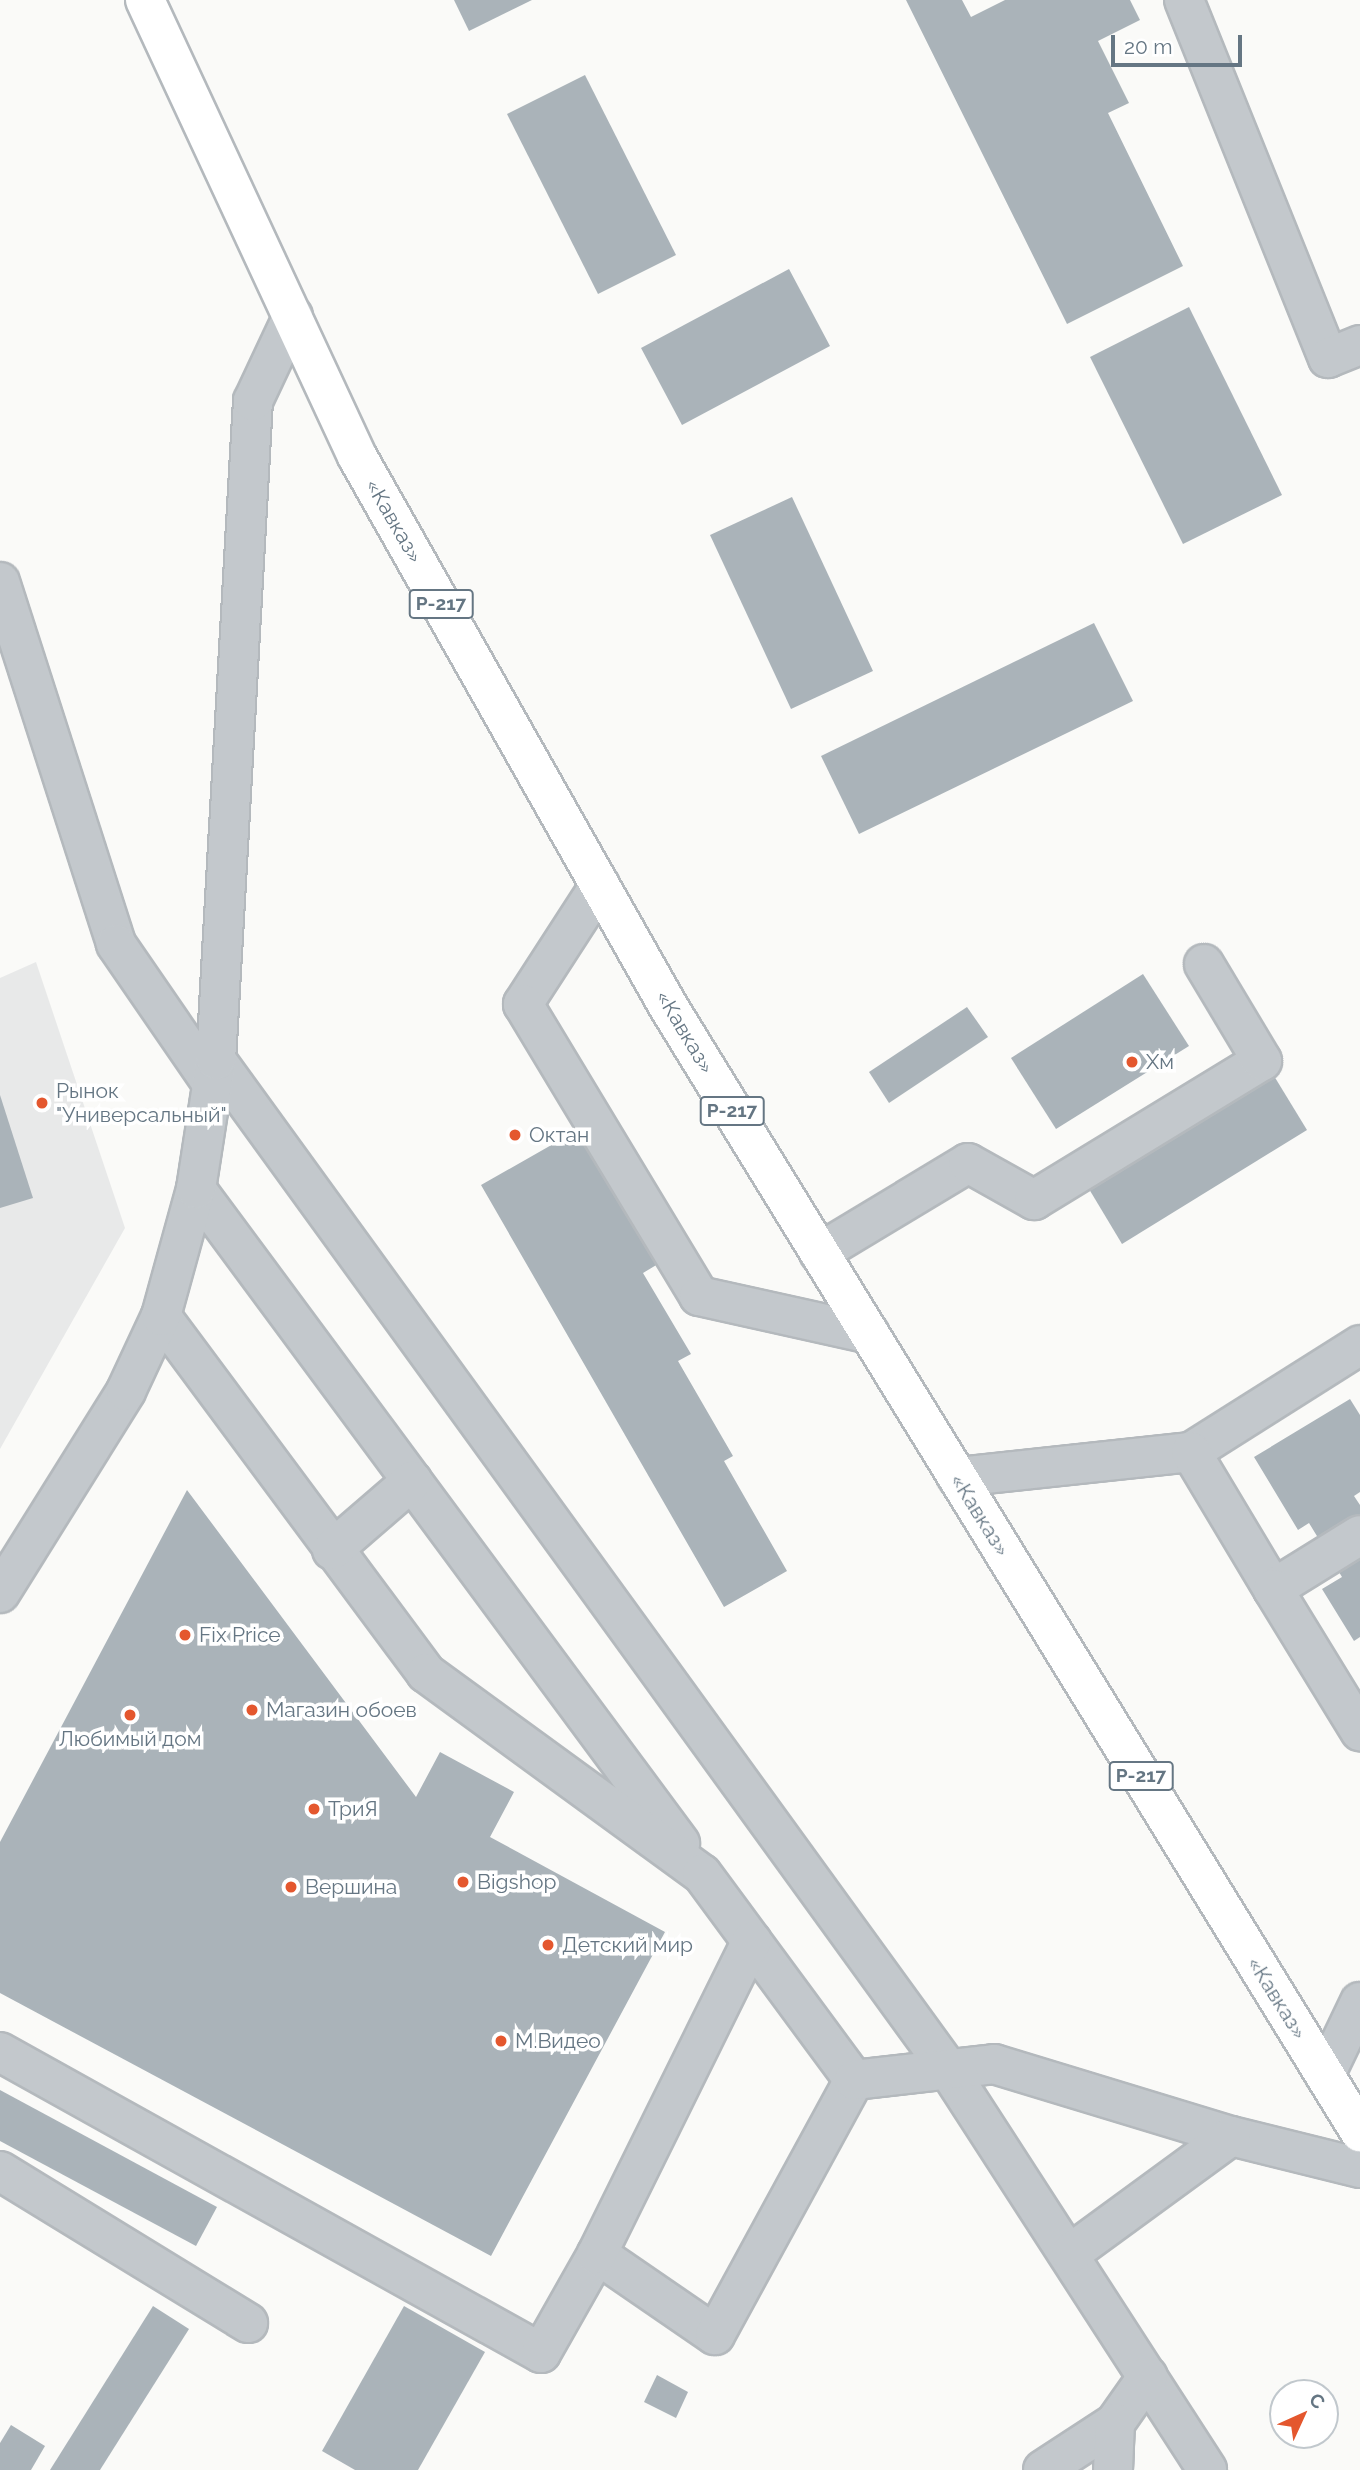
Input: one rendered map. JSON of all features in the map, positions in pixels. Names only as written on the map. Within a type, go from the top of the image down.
[{"type":"highway","name":"«Кавказ»","points":[[145,0],[357,456],[600,885],[819,1253],[1360,2132]]},
{"type":"street","points":[[1184,0],[1328,358],[1360,345]]},
{"type":"street","points":[[0,1593],[127,1391],[161,1316],[196,1189],[214,1071],[253,401],[293,316]]},
{"type":"street","points":[[0,582],[117,944],[214,1071],[948,2069],[1071,2253],[1207,2470]]},
{"type":"street","points":[[600,885],[523,1004],[699,1296],[870,1334]]},
{"type":"street","points":[[819,1253],[968,1163],[1034,1200],[1262,1061],[1204,964]]},
{"type":"street","points":[[196,1189],[854,2080]]},
{"type":"street","points":[[161,1316],[332,1550],[426,1673],[702,1874]]},
{"type":"street","points":[[957,1477],[1191,1452],[1360,1345]]},
{"type":"street","points":[[1191,1452],[1360,1731]]},
{"type":"street","points":[[332,1550],[412,1481]]},
{"type":"street","points":[[1273,1589],[1360,1535]]},
{"type":"street","points":[[0,2052],[541,2353],[597,2254],[752,1941]]},
{"type":"street","points":[[1325,2075],[1360,2002]]},
{"type":"street","points":[[854,2080],[994,2064],[1231,2136],[1360,2168]]},
{"type":"street","points":[[597,2254],[715,2335],[854,2080]]},
{"type":"street","points":[[1071,2253],[1231,2136]]},
{"type":"street","points":[[0,2171],[248,2323]]},
{"type":"street","points":[[1042,2470],[1115,2423],[1148,2376]]},
{"type":"street","points":[[1113,2470],[1115,2423]]},
{"type":"shaded area","name":"Рынок \"Универсальный\"","points":[[36,962],[125,1228],[0,1449],[0,978]]},
{"type":"building","points":[[454,0],[532,0],[469,31]]},
{"type":"building","points":[[906,0],[962,0],[971,17],[1005,0],[1130,0],[1140,20],[1098,41],[1129,103],[1108,113],[1183,266],[1067,324]]},
{"type":"building","points":[[585,75],[676,255],[598,294],[507,114]]},
{"type":"building","points":[[789,269],[830,346],[682,425],[641,348]]},
{"type":"building","points":[[1189,307],[1282,495],[1183,544],[1090,357]]},
{"type":"building","points":[[792,497],[873,671],[791,709],[710,535]]},
{"type":"building","points":[[1094,623],[1133,701],[859,834],[821,756]]},
{"type":"building","points":[[1143,974],[1189,1046],[1056,1129],[1011,1058]]},
{"type":"building","points":[[967,1007],[988,1037],[889,1103],[869,1072]]},
{"type":"building","points":[[1271,1071],[1307,1130],[1122,1244],[1086,1184]]},
{"type":"building","points":[[0,1095],[33,1198],[0,1208]]},
{"type":"building","points":[[590,1123],[668,1258],[643,1273],[691,1354],[678,1361],[733,1456],[724,1461],[787,1571],[724,1607],[481,1185]]},
{"type":"building","points":[[1350,1399],[1360,1415],[1360,1492],[1354,1496],[1360,1505],[1360,1637],[1354,1641],[1322,1589],[1342,1577],[1309,1523],[1298,1530],[1254,1457]]},
{"type":"building","name":"Вершина","points":[[187,1490],[416,1797],[440,1752],[514,1792],[490,1837],[665,1932],[491,2256],[0,1993],[0,1842]]},
{"type":"building","points":[[0,2090],[217,2207],[196,2246],[0,2141]]},
{"type":"building","points":[[153,2306],[189,2329],[100,2470],[50,2470]]},
{"type":"building","points":[[404,2306],[485,2352],[418,2470],[355,2470],[322,2451]]},
{"type":"building","points":[[657,2375],[688,2392],[676,2418],[644,2402]]},
{"type":"building","points":[[11,2425],[45,2446],[31,2470],[0,2470],[0,2443]]},
{"type":"place","name":"Хм","points":[[1132,1062]]},
{"type":"place","name":"Рынок \"Универсальный\"","points":[[42,1103]]},
{"type":"place","name":"Октан","points":[[515,1135]]},
{"type":"place","name":"Fix Price","points":[[185,1635]]},
{"type":"place","name":"Магазин обоев","points":[[252,1710]]},
{"type":"place","name":"Любимый дом","points":[[130,1715]]},
{"type":"place","name":"ТриЯ","points":[[314,1809]]},
{"type":"place","name":"Bigshop","points":[[463,1882]]},
{"type":"place","name":"Вершина","points":[[291,1887]]},
{"type":"place","name":"Детский мир","points":[[548,1945]]},
{"type":"place","name":"М.Видео","points":[[501,2041]]}]
